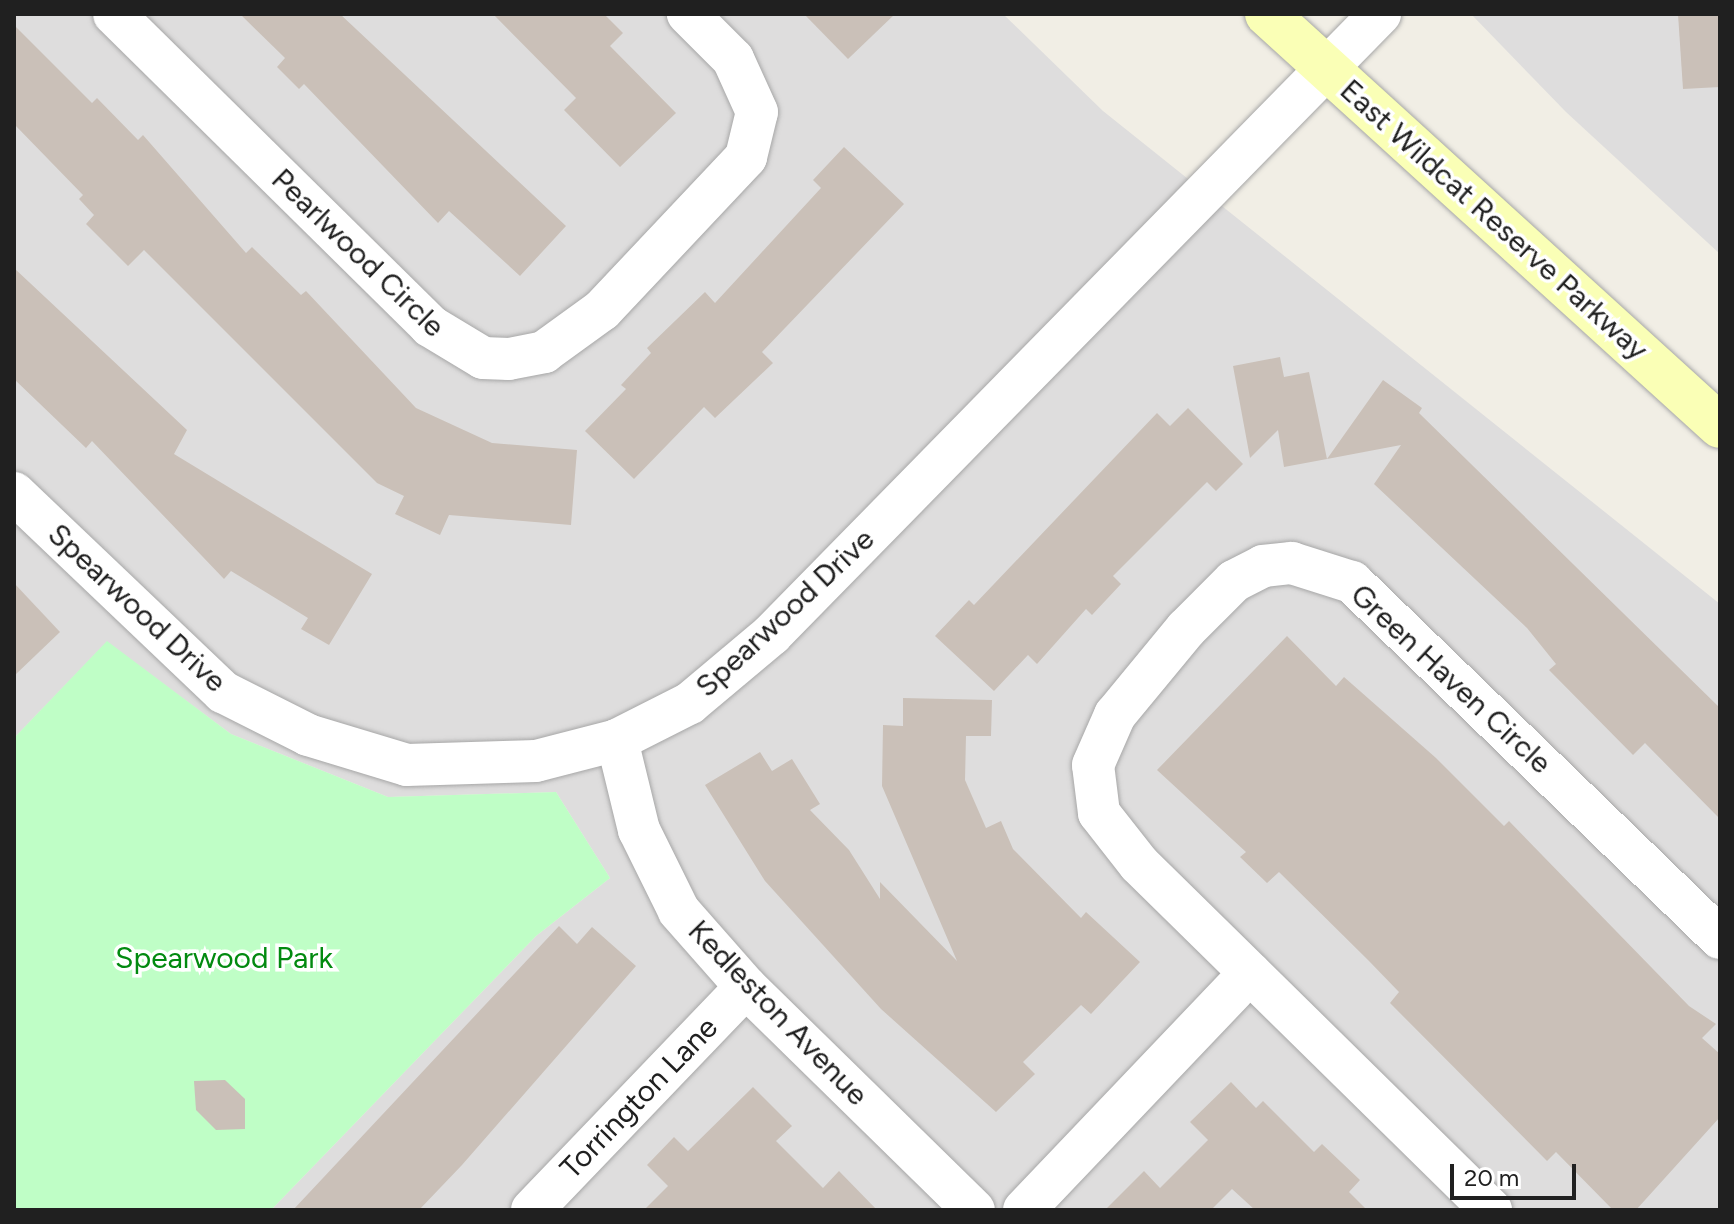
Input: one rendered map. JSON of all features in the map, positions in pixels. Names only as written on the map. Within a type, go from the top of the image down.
[{"type":"main road","name":"East Wildcat Reserve Parkway","points":[[1267,14],[1720,426]]},
{"type":"street","name":"Pearlwood Circle","points":[[114,14],[430,326],[483,358],[509,359],[544,352],[602,310],[746,157],[757,112],[733,59],[688,14]]},
{"type":"street","name":"Spearwood Drive","points":[[14,493],[223,692],[308,735],[407,765],[536,761],[617,740],[690,703],[771,635],[1380,14]]},
{"type":"street","name":"Green Haven Circle","points":[[1491,1210],[1250,973],[1107,823],[1093,765],[1115,715],[1186,629],[1234,581],[1292,563],[1352,582],[1378,603],[1720,938]]},
{"type":"street","name":"Kedleston Avenue","points":[[617,740],[639,830],[679,911],[746,987],[974,1210]]},
{"type":"street","points":[[1024,1210],[1250,973]]},
{"type":"street","name":"Torrington Lane","points":[[532,1210],[746,987]]},
{"type":"shaded area","points":[[14,14],[1003,14],[1103,111],[1720,604],[1720,1210],[271,1210],[536,936],[610,878],[556,792],[388,797],[231,734],[107,642],[14,738]]},
{"type":"shaded area","points":[[1471,14],[1720,14],[1720,254],[1566,112]]},
{"type":"green space","name":"Spearwood Park","points":[[107,641],[231,734],[388,797],[556,792],[610,878],[536,936],[271,1210],[14,1210],[14,738]]},
{"type":"building","points":[[240,14],[340,14],[566,226],[520,276],[449,211],[438,223],[304,84],[299,89],[277,67],[285,58]]},
{"type":"building","points":[[493,14],[604,14],[623,33],[610,46],[676,113],[620,167],[564,110],[576,98]]},
{"type":"building","points":[[804,14],[895,14],[848,59]]},
{"type":"building","points":[[1678,14],[1720,14],[1720,87],[1683,89]]},
{"type":"building","points":[[14,25],[92,103],[97,98],[138,140],[143,135],[246,253],[252,247],[301,295],[306,291],[416,408],[492,443],[577,450],[571,525],[449,515],[440,535],[395,514],[404,496],[377,483],[144,250],[128,266],[86,224],[94,215],[79,199],[83,195],[14,124]]},
{"type":"building","points":[[844,147],[904,204],[762,352],[773,363],[715,418],[704,407],[634,479],[585,431],[626,389],[621,385],[651,353],[647,348],[705,292],[715,303],[821,188],[813,180]]},
{"type":"building","points":[[14,268],[187,430],[174,454],[372,574],[329,645],[301,629],[308,618],[231,571],[224,579],[92,441],[86,448],[14,379]]},
{"type":"building","points":[[1280,357],[1284,377],[1309,372],[1327,459],[1284,467],[1278,430],[1250,458],[1233,366]]},
{"type":"building","points":[[1383,380],[1422,408],[1419,413],[1720,708],[1720,819],[1645,743],[1633,755],[1549,670],[1556,664],[1527,628],[1374,484],[1401,445],[1327,459]]},
{"type":"building","points":[[1188,408],[1243,464],[1216,491],[1207,482],[1113,576],[1121,584],[1092,615],[1086,609],[1037,664],[1028,655],[994,691],[935,636],[969,600],[974,605],[1157,413],[1170,426]]},
{"type":"building","points":[[14,583],[60,632],[14,676]]},
{"type":"building","points":[[1287,636],[1336,686],[1344,677],[1436,758],[1504,826],[1509,821],[1689,1006],[1716,1024],[1702,1038],[1720,1054],[1720,1117],[1636,1210],[1613,1210],[1556,1152],[1547,1161],[1390,1003],[1399,992],[1368,960],[1279,872],[1267,883],[1240,857],[1246,852],[1157,770]]},
{"type":"building","points":[[903,698],[992,700],[991,736],[966,736],[965,780],[986,828],[1001,821],[1013,849],[1081,918],[1086,912],[1140,962],[1091,1014],[1081,1005],[1023,1062],[1035,1074],[996,1112],[881,1009],[765,881],[705,785],[760,752],[772,771],[792,759],[820,804],[810,810],[849,850],[880,899],[880,882],[957,961],[882,786],[883,725],[903,726]]},
{"type":"building","points":[[559,926],[577,944],[592,927],[636,966],[462,1165],[419,1210],[293,1210]]},
{"type":"building","points":[[225,1080],[245,1099],[245,1129],[216,1130],[196,1110],[194,1081]]},
{"type":"building","points":[[1231,1082],[1256,1108],[1263,1101],[1314,1152],[1322,1144],[1360,1180],[1349,1192],[1367,1210],[1255,1210],[1232,1189],[1211,1210],[1105,1210],[1144,1171],[1160,1188],[1208,1140],[1190,1122]]},
{"type":"building","points":[[753,1087],[792,1126],[776,1141],[823,1188],[839,1171],[877,1210],[644,1210],[668,1186],[647,1165],[674,1137],[688,1151]]}]
